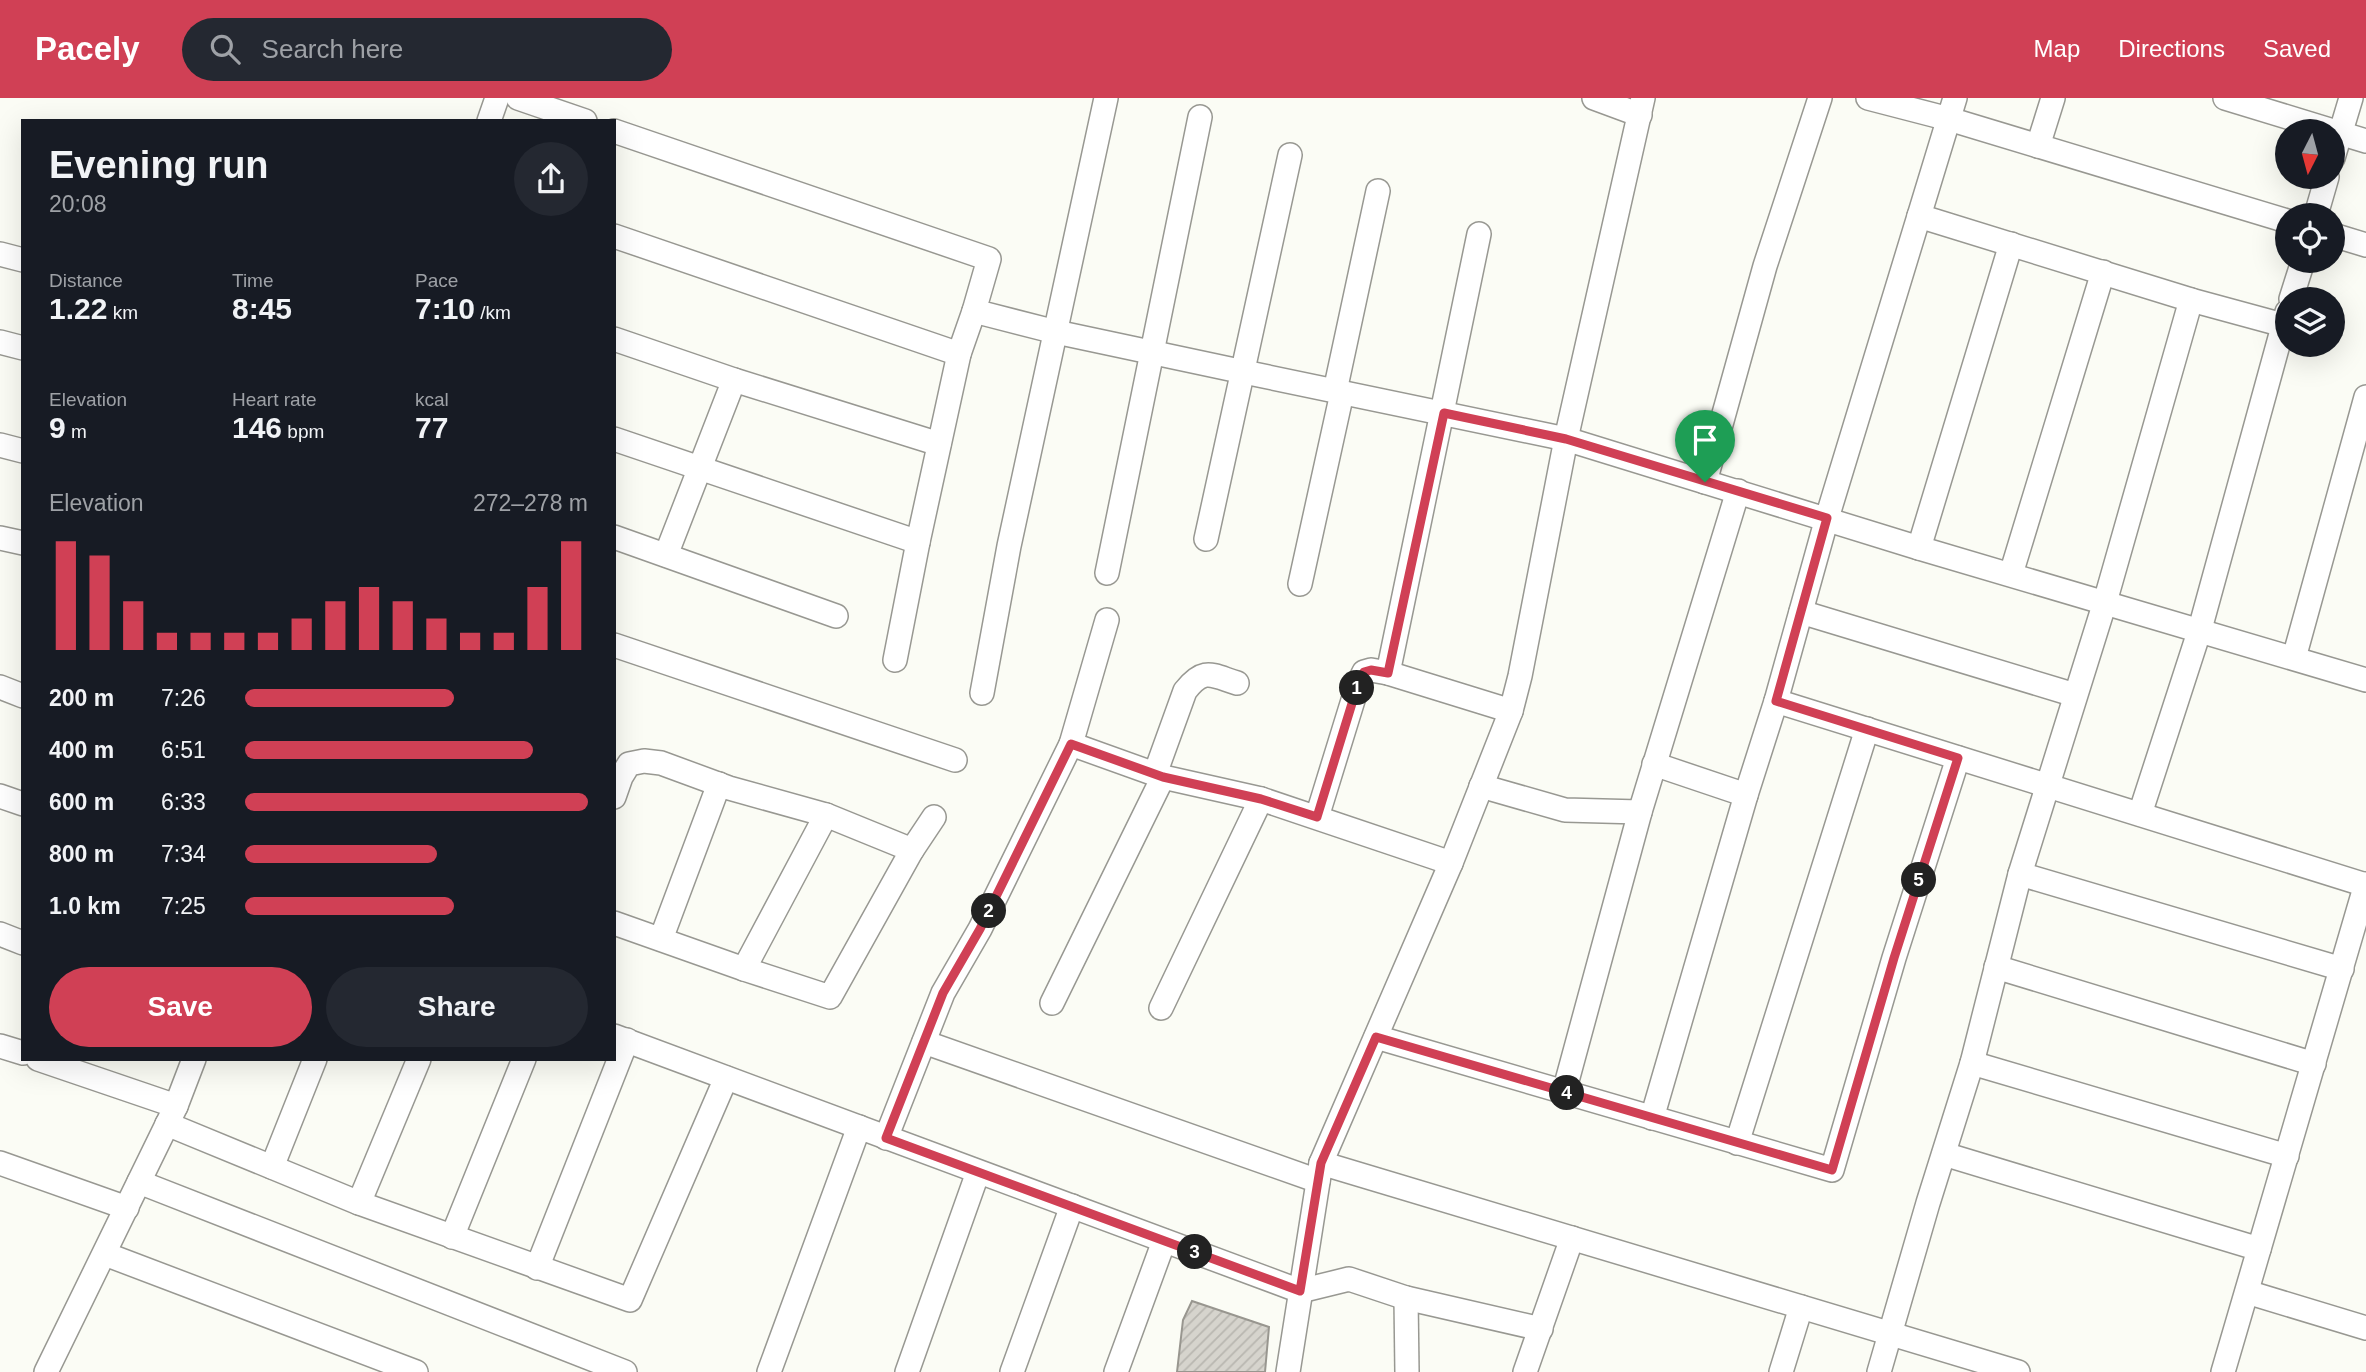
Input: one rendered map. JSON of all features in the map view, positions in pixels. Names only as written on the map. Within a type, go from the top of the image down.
[{"type":"street","points":[[490,119],[498,98]]},
{"type":"street","points":[[519,98],[579,119]]},
{"type":"street","points":[[982,694],[1009,546],[1106,98]]},
{"type":"street","points":[[1289,1372],[1319,1172],[1451,863],[1511,711],[1520,676],[1566,439],[1641,106],[1594,98]]},
{"type":"street","points":[[1705,482],[1765,267],[1820,98]]},
{"type":"street","points":[[1868,98],[1952,109],[2038,146],[2275,217]]},
{"type":"street","points":[[2038,146],[2053,98]]},
{"type":"street","points":[[2225,98],[2294,119]]},
{"type":"street","points":[[2344,119],[2351,98]]},
{"type":"street","points":[[1653,1118],[1827,518],[1952,109]]},
{"type":"street","points":[[1107,573],[1200,117]]},
{"type":"street","points":[[616,132],[989,259],[959,354],[895,660]]},
{"type":"street","points":[[2345,135],[2366,141]]},
{"type":"street","points":[[1206,538],[1290,155]]},
{"type":"street","points":[[1300,584],[1378,191]]},
{"type":"street","points":[[1919,216],[2191,300],[2275,317]]},
{"type":"street","points":[[1388,673],[1479,234]]},
{"type":"street","points":[[616,237],[959,354]]},
{"type":"street","points":[[2345,239],[2366,245]]},
{"type":"street","points":[[1919,548],[2011,244]]},
{"type":"street","points":[[0,254],[21,259]]},
{"type":"street","points":[[2011,573],[2102,272]]},
{"type":"street","points":[[1879,1372],[1972,1063],[2020,874],[2105,602],[2191,300]]},
{"type":"street","points":[[974,311],[1056,332],[1566,439],[1919,548],[2366,680]]},
{"type":"street","points":[[616,340],[734,380],[939,444]]},
{"type":"street","points":[[0,342],[21,347]]},
{"type":"street","points":[[2140,814],[2200,629],[2275,355]]},
{"type":"street","points":[[666,555],[734,380]]},
{"type":"street","points":[[2294,658],[2366,397]]},
{"type":"street","points":[[616,440],[918,542]]},
{"type":"street","points":[[0,445],[21,450]]},
{"type":"street","points":[[1564,1092],[1640,812],[1738,491]]},
{"type":"street","points":[[0,538],[21,543]]},
{"type":"street","points":[[616,538],[836,616]]},
{"type":"street","points":[[1801,612],[2075,695]]},
{"type":"street","points":[[886,1138],[943,993],[980,929],[1071,744],[1107,620]]},
{"type":"street","points":[[616,646],[955,760]]},
{"type":"street","points":[[1317,817],[1364,672],[1371,670],[1388,673],[1511,711]]},
{"type":"street","points":[[1052,1003],[1159,775],[1185,691],[1200,675],[1207,674],[1237,683]]},
{"type":"street","points":[[0,687],[21,695]]},
{"type":"street","points":[[1776,701],[2366,884],[2223,1372]]},
{"type":"street","points":[[1737,1143],[1867,729]]},
{"type":"street","points":[[1071,744],[1159,775],[1261,799],[1451,863]]},
{"type":"street","points":[[1376,1037],[1832,1170],[1894,958],[1958,758]]},
{"type":"street","points":[[616,791],[629,764],[644,761],[661,763],[719,784],[826,816],[912,850]]},
{"type":"street","points":[[1654,764],[1746,795]]},
{"type":"street","points":[[661,939],[719,784]]},
{"type":"street","points":[[1481,786],[1565,810],[1640,812]]},
{"type":"street","points":[[0,796],[21,803]]},
{"type":"street","points":[[1161,1008],[1261,799]]},
{"type":"street","points":[[744,969],[826,816]]},
{"type":"street","points":[[616,924],[830,997],[912,850],[934,817]]},
{"type":"street","points":[[2020,874],[2342,969]]},
{"type":"street","points":[[0,934],[21,942]]},
{"type":"street","points":[[1996,967],[2314,1064]]},
{"type":"street","points":[[621,1038],[1300,1291],[1349,1279],[1406,1298],[1541,1329]]},
{"type":"street","points":[[924,1042],[1319,1172],[1572,1238],[1889,1334],[1983,1367],[2018,1372]]},
{"type":"street","points":[[0,1046],[21,1053]]},
{"type":"street","points":[[43,1061],[172,1115],[272,1167],[359,1203],[630,1300],[726,1078]]},
{"type":"street","points":[[46,1372],[172,1115],[193,1061]]},
{"type":"street","points":[[272,1167],[314,1061]]},
{"type":"street","points":[[359,1203],[418,1061]]},
{"type":"street","points":[[452,1237],[523,1061]]},
{"type":"street","points":[[537,1268],[613,1061]]},
{"type":"street","points":[[1972,1063],[2287,1156]]},
{"type":"street","points":[[769,1372],[859,1128]]},
{"type":"street","points":[[1944,1154],[2259,1249]]},
{"type":"street","points":[[0,1163],[127,1208]]},
{"type":"street","points":[[907,1372],[978,1172]]},
{"type":"street","points":[[139,1182],[625,1372]]},
{"type":"street","points":[[1012,1372],[1072,1206]]},
{"type":"street","points":[[1525,1372],[1572,1238]]},
{"type":"street","points":[[1116,1372],[1164,1241]]},
{"type":"street","points":[[105,1254],[416,1372]]},
{"type":"street","points":[[2247,1292],[2366,1328]]},
{"type":"street","points":[[1406,1298],[1407,1372]]},
{"type":"street","points":[[1781,1372],[1801,1307]]},
{"type":"building","points":[[1192,1301],[1269,1327],[1265,1372],[1177,1372],[1183,1320]]},
{"type":"route","points":[[1444,413],[1566,439],[1705,482],[1827,518],[1776,701],[1958,758],[1894,958],[1832,1170],[1376,1037],[1321,1163],[1300,1291],[886,1138],[943,993],[980,929],[1071,744],[1163,777],[1261,799],[1317,817],[1358,684],[1364,672],[1371,670],[1388,673],[1444,413]]}]
